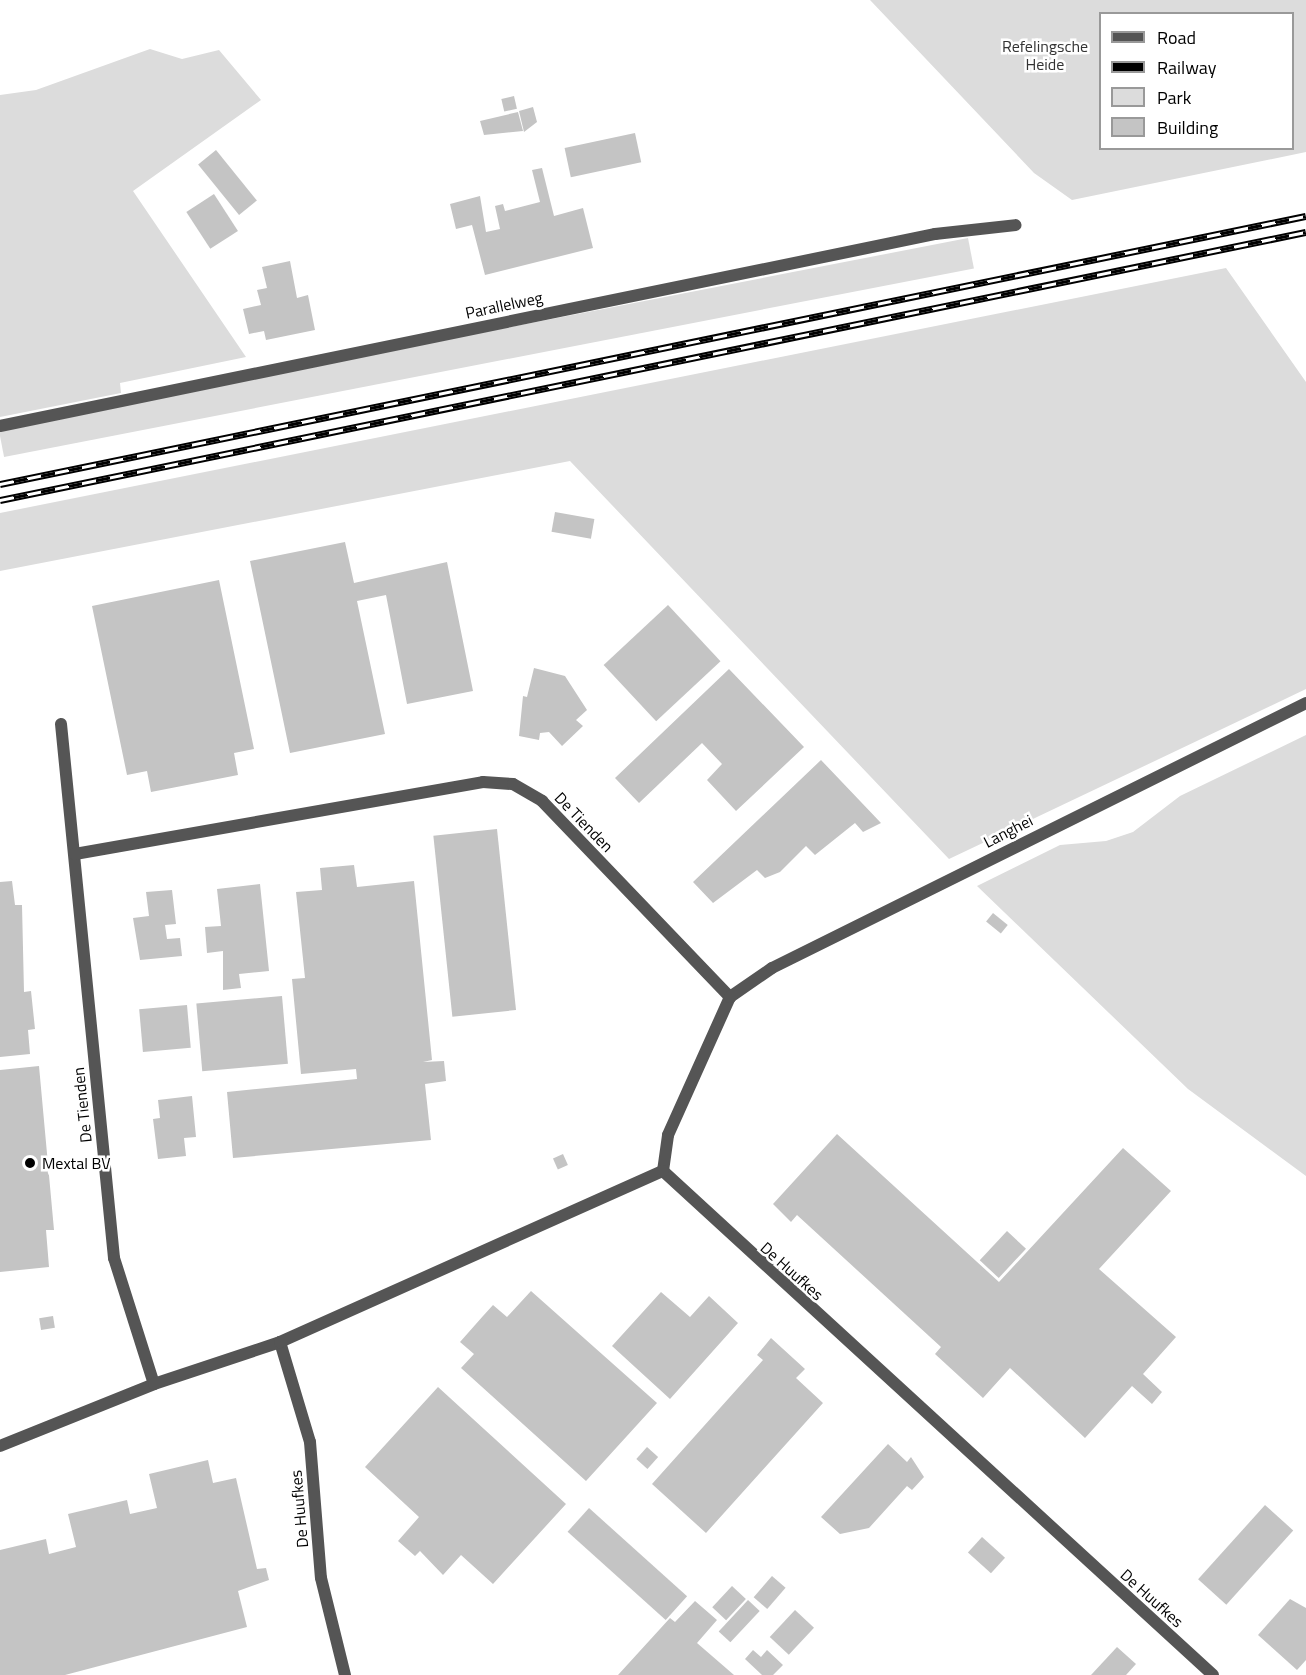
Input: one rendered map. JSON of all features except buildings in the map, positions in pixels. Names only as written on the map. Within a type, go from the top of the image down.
[{"type":"street","name":"Parallelweg","points":[[0,426],[935,234],[1016,225]]},
{"type":"street","name":"Langhei","points":[[730,998],[772,968],[1306,703]]},
{"type":"street","name":"De Tienden","points":[[61,723],[114,1258],[154,1384]]},
{"type":"street","name":"De Tienden","points":[[75,854],[483,782],[513,784],[542,801],[730,998]]},
{"type":"street","points":[[0,1446],[6,1439],[154,1384],[280,1342],[663,1171],[668,1135],[730,998]]},
{"type":"street","name":"De Huufkes","points":[[663,1171],[1213,1675]]},
{"type":"street","name":"De Huufkes","points":[[280,1342],[310,1442],[321,1578],[345,1675]]},
{"type":"green space","name":"Refelingsche Heide","points":[[870,0],[1306,0],[1306,152],[1072,200],[1034,173]]},
{"type":"green space","points":[[150,49],[182,59],[219,50],[261,100],[133,191],[246,357],[120,383],[121,393],[0,417],[0,95],[36,90]]},
{"type":"green space","points":[[968,238],[974,268],[4,457],[0,426]]},
{"type":"green space","points":[[1226,268],[1306,382],[1306,689],[949,859],[570,461],[0,571],[0,513]]},
{"type":"green space","points":[[1306,735],[1306,1176],[1188,1089],[977,886],[1060,845],[1106,841],[1133,832],[1180,796]]},
{"type":"railway","points":[[0,484],[1306,216]]},
{"type":"railway","points":[[0,500],[1306,232]]},
{"type":"place","name":"Mextal BV","points":[[30,1163]]}]
